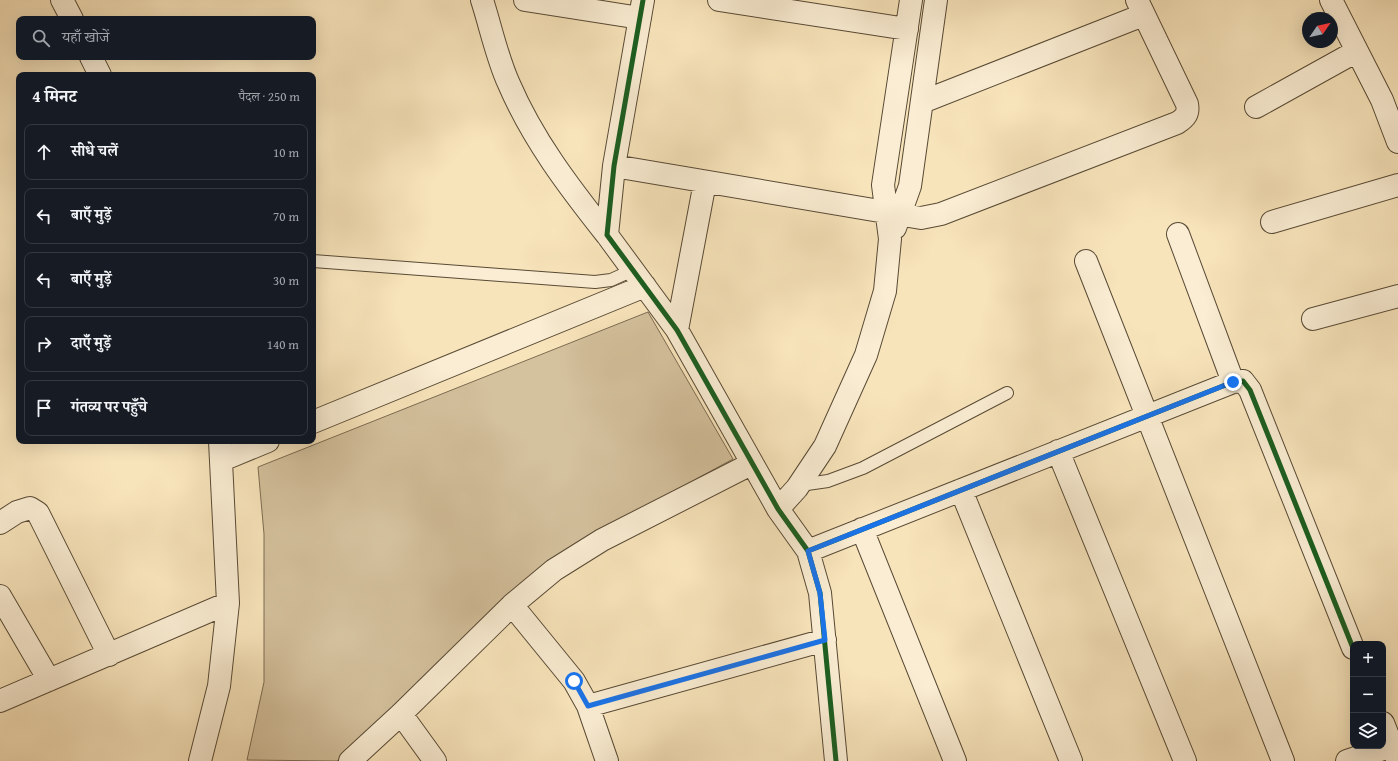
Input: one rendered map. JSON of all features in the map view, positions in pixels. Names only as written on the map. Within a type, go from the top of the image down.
[{"type":"street","points":[[62,0],[70,16]]},
{"type":"street","points":[[482,0],[508,83],[527,122],[560,175],[677,330],[751,464],[778,509],[808,551],[820,593],[836,761]]},
{"type":"street","points":[[531,0],[641,9],[614,166],[606,235]]},
{"type":"street","points":[[719,0],[907,29]]},
{"type":"street","points":[[778,509],[800,484],[825,446],[866,355],[885,291],[893,213],[883,184],[911,0]]},
{"type":"street","points":[[893,213],[910,186],[936,0]]},
{"type":"street","points":[[1330,0],[1382,100],[1398,142]]},
{"type":"street","points":[[614,166],[920,218],[941,214],[1177,123],[1184,119],[1188,110],[1140,8],[922,102]]},
{"type":"street","points":[[1256,107],[1357,51]]},
{"type":"street","points":[[92,60],[98,72]]},
{"type":"street","points":[[677,330],[704,182]]},
{"type":"street","points":[[1272,222],[1398,185]]},
{"type":"street","points":[[1178,234],[1233,382]]},
{"type":"street","points":[[1086,261],[1283,761]]},
{"type":"street","points":[[316,421],[639,278]]},
{"type":"street","points":[[1313,319],[1398,296]]},
{"type":"street","points":[[808,551],[1233,382],[1243,381],[1250,390],[1350,641]]},
{"type":"street","points":[[200,761],[219,686],[228,603],[221,450],[252,444]]},
{"type":"street","points":[[1058,451],[1185,761]]},
{"type":"street","points":[[350,761],[401,714],[512,605],[554,570],[602,540],[751,464]]},
{"type":"street","points":[[961,490],[1071,761]]},
{"type":"street","points":[[0,523],[23,509],[30,508],[38,513],[109,654]]},
{"type":"street","points":[[862,529],[955,761]]},
{"type":"street","points":[[0,596],[49,680]]},
{"type":"street","points":[[0,701],[228,603]]},
{"type":"street","points":[[512,605],[574,681],[588,706],[607,761]]},
{"type":"street","points":[[588,706],[825,640]]},
{"type":"street","points":[[401,714],[435,761]]},
{"type":"street","points":[[1348,761],[1395,753],[1386,730]]},
{"type":"lane","points":[[316,261],[595,282],[639,278]]},
{"type":"lane","points":[[800,484],[828,481],[863,468],[1007,393]]},
{"type":"shaded area","points":[[648,312],[733,459],[564,551],[499,609],[337,761],[247,760],[264,682],[264,534],[258,467]]},
{"type":"cycle path","points":[[643,0],[614,166],[607,235],[677,330],[778,509],[808,551],[820,593],[836,761]]},
{"type":"cycle path","points":[[808,551],[1233,382],[1243,381],[1250,390],[1350,641]]},
{"type":"route","points":[[574,681],[588,706],[825,640],[820,593],[808,551],[1233,382]]}]
